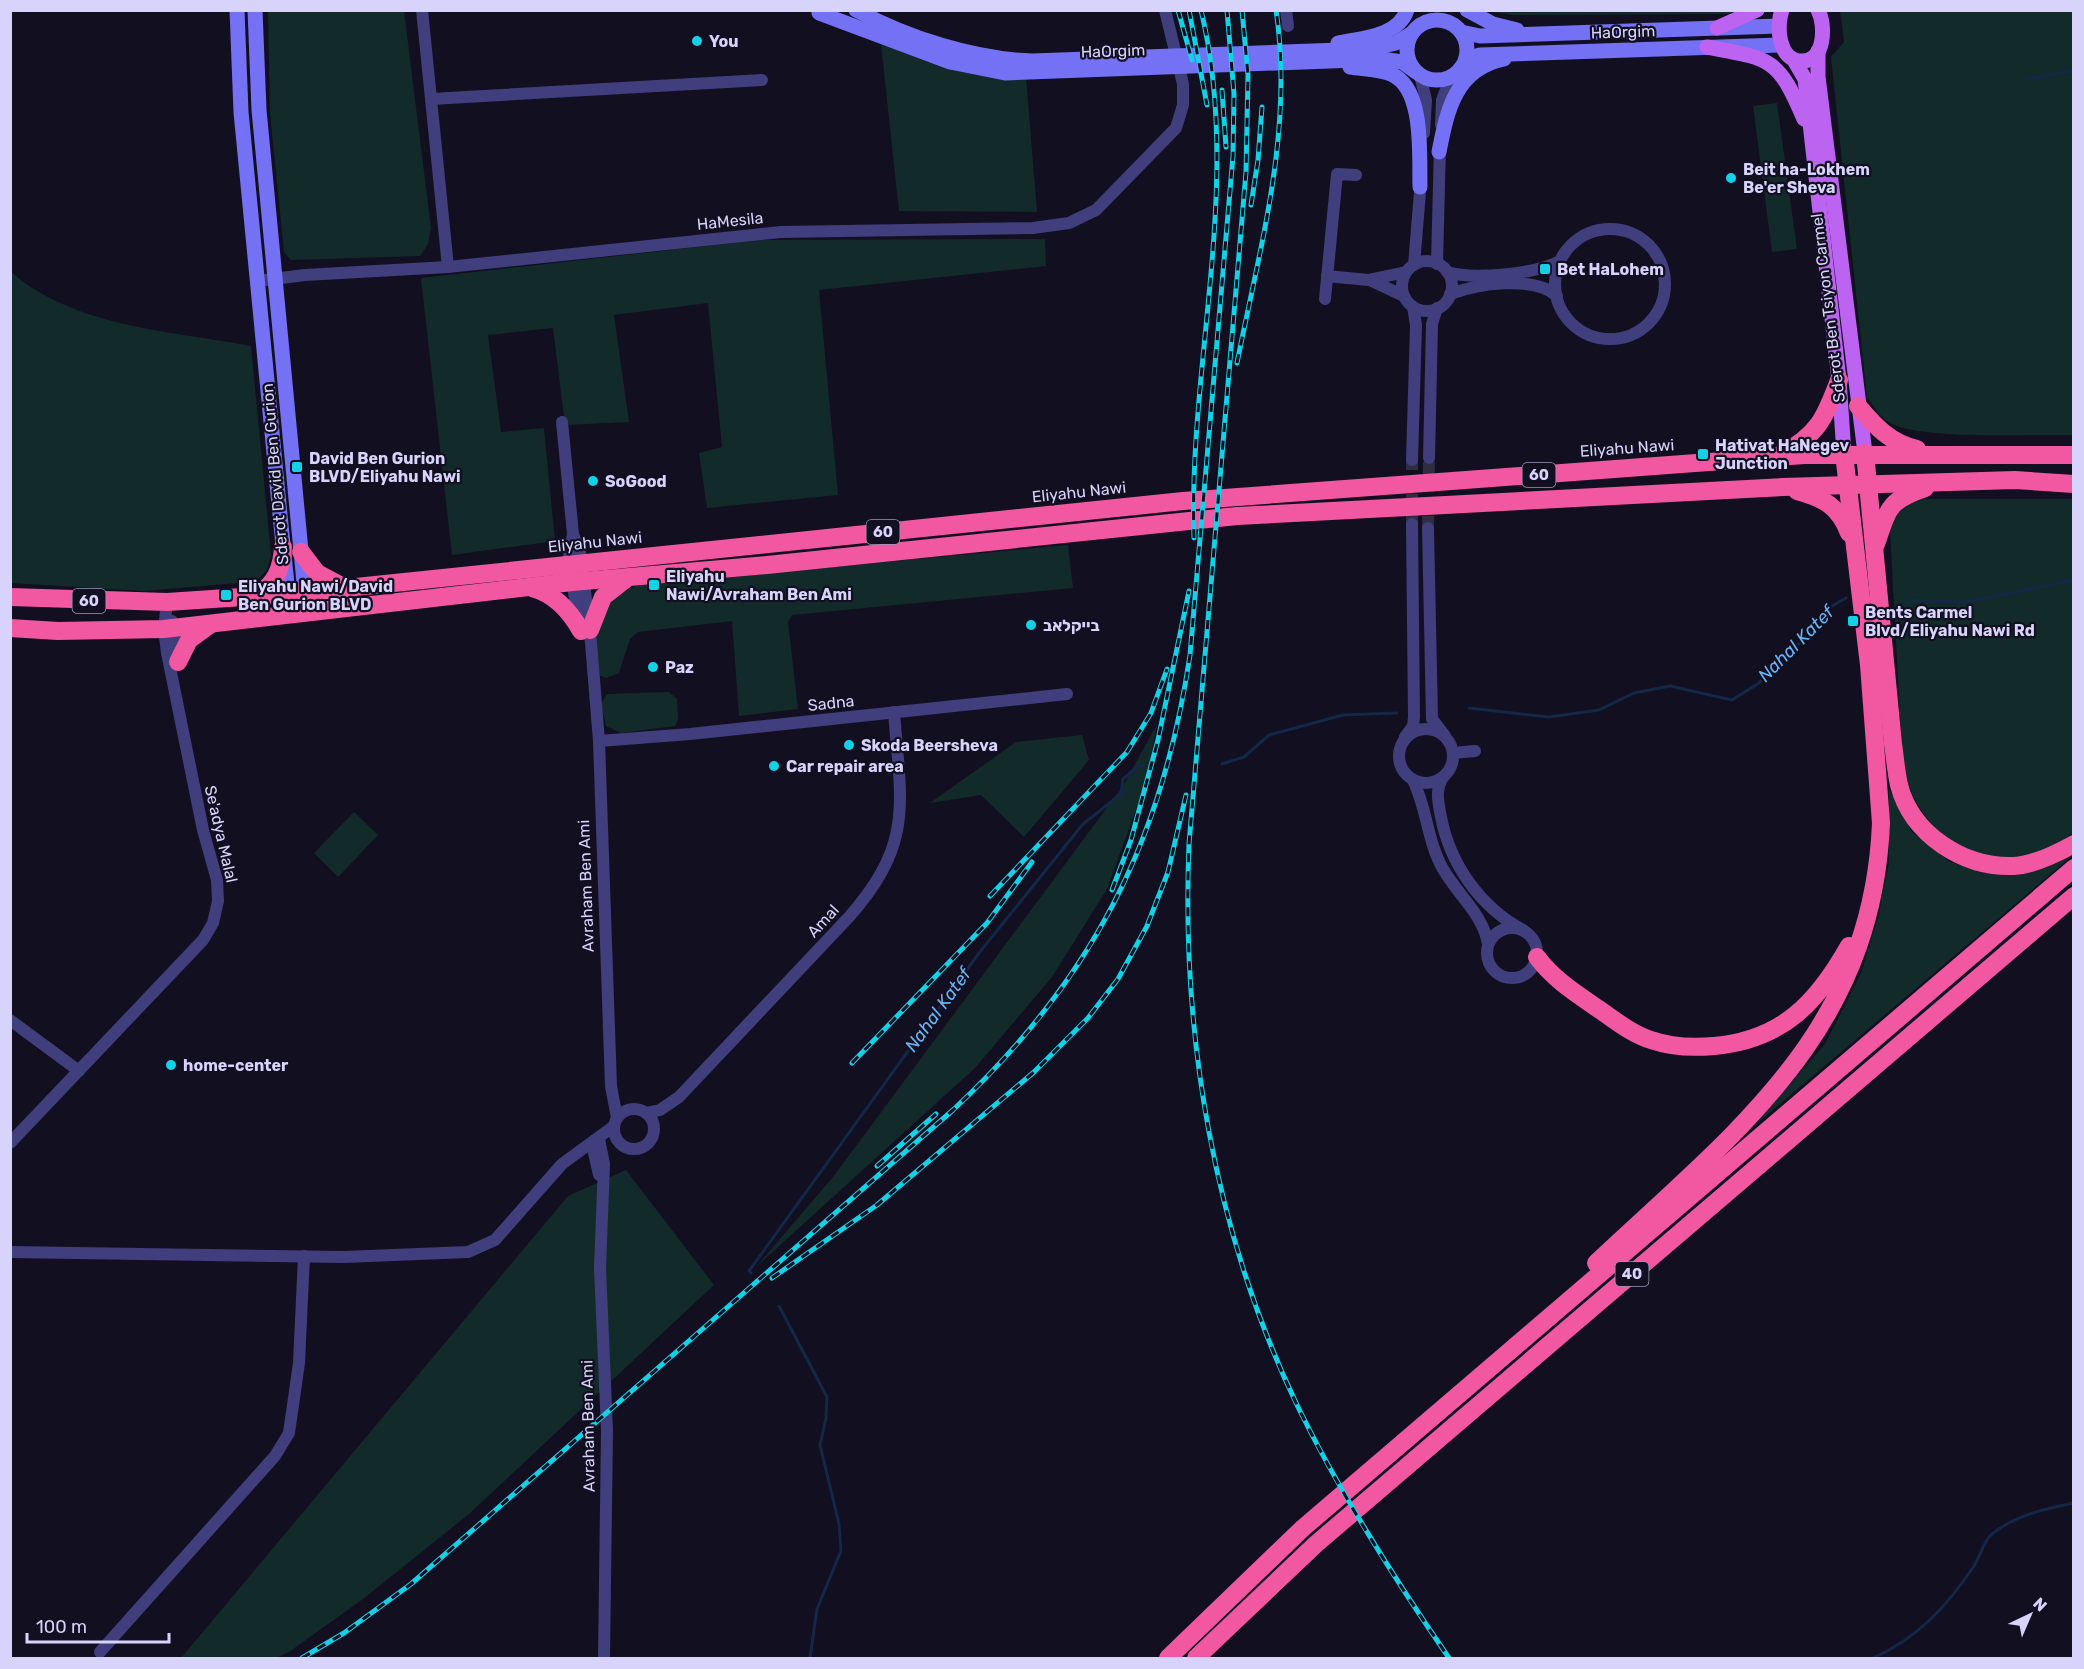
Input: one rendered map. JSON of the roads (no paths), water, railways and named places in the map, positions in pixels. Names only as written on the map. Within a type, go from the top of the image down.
[{"type":"highway","points":[[1761,458],[1778,456],[1811,436],[1825,416],[1839,380]]},
{"type":"highway","points":[[1858,406],[1876,428],[1896,443],[1936,454]]},
{"type":"highway","points":[[1865,453],[1893,744],[1899,786],[1911,812],[1929,834],[1953,852],[1983,864],[2015,866],[2046,858],[2073,844]]},
{"type":"highway","points":[[1436,1415],[1717,1149],[1782,1081],[1812,1041],[1856,958],[1870,907],[1881,823],[1879,770],[1844,454]]},
{"type":"highway","name":"60","points":[[1844,454],[2073,455]]},
{"type":"highway","name":"Eliyahu Nawi","points":[[10,597],[167,602],[577,572],[1183,501],[1761,458],[1844,454]]},
{"type":"highway","name":"60","points":[[1784,487],[2015,480],[2073,484]]},
{"type":"highway","points":[[1874,548],[1893,503],[1900,497],[1939,482]]},
{"type":"highway","points":[[1784,487],[1820,498],[1830,504],[1845,521],[1855,548]]},
{"type":"highway","name":"Eliyahu Nawi","points":[[10,628],[58,631],[169,628],[528,587],[577,572],[630,577],[1238,516],[1784,487]]},
{"type":"highway","points":[[252,596],[266,590],[275,578],[282,561],[283,547]]},
{"type":"highway","points":[[301,552],[321,576],[345,588]]},
{"type":"highway","points":[[528,587],[541,590],[560,603],[585,631],[603,597],[613,587],[630,577]]},
{"type":"highway","points":[[178,662],[189,640],[215,622]]},
{"type":"highway","points":[[1537,957],[1554,977],[1633,1032],[1649,1040],[1683,1047],[1738,1044],[1760,1038],[1802,1012],[1833,975],[1861,919],[1878,859]]},
{"type":"highway","name":"40","points":[[1167,1659],[1303,1528],[2073,868]]},
{"type":"highway","name":"40","points":[[1196,1659],[1316,1544],[2073,896]]},
{"type":"main road","points":[[1717,28],[1757,10]]},
{"type":"main road","name":"Sderot Ben Tsiyon Carmel","points":[[1818,10],[1823,27],[1818,51],[1818,77],[1865,453]]},
{"type":"main road","points":[[1780,18],[1782,45]]},
{"type":"main road","name":"Sderot Ben Tsiyon Carmel","points":[[1782,45],[1805,79],[1839,380],[1844,454]]},
{"type":"main road","points":[[1707,47],[1751,56],[1777,68],[1790,87],[1811,135]]},
{"type":"main road","points":[[1794,60],[1803,62],[1818,51]]},
{"type":"street","name":"Sderot David Ben Gurion","points":[[237,10],[241,112],[283,547],[296,593],[298,614]]},
{"type":"street","name":"Sderot David Ben Gurion","points":[[255,10],[259,110],[301,552],[296,593]]},
{"type":"street","points":[[422,10],[448,267]]},
{"type":"street","name":"HaOrgim","points":[[856,10],[974,54],[1009,60],[1077,65],[1299,57],[1391,59],[1405,64],[1418,74]]},
{"type":"street","name":"HaMesila","points":[[257,281],[305,275],[448,267],[781,232],[1055,226],[1076,220],[1096,210],[1173,133],[1181,117],[1184,92],[1165,10]]},
{"type":"street","points":[[1286,10],[1287,26]]},
{"type":"street","points":[[1299,57],[1391,30],[1403,20],[1407,10]]},
{"type":"street","points":[[1467,10],[1493,24],[1550,34]]},
{"type":"street","name":"HaOrgim","points":[[817,11],[950,62],[981,69],[1029,74],[1077,65]]},
{"type":"street","points":[[1404,296],[1402,282],[1410,268],[1420,187],[1426,100],[1418,74],[1407,55],[1408,41],[1417,23],[1440,16],[1461,32],[1467,45],[1466,59],[1462,68],[1451,77],[1442,100],[1439,152],[1442,268],[1451,283],[1450,294]]},
{"type":"street","name":"HaOrgim","points":[[1461,32],[1480,36],[1717,28],[1780,18]]},
{"type":"street","name":"HaOrgim","points":[[1299,57],[1380,48],[1396,43],[1417,23]]},
{"type":"street","name":"HaOrgim","points":[[1466,59],[1480,55],[1782,45]]},
{"type":"street","points":[[1439,152],[1448,108],[1458,88],[1484,66],[1530,53]]},
{"type":"street","points":[[1299,57],[1384,72],[1395,76],[1404,84],[1416,112],[1420,187]]},
{"type":"street","points":[[1418,74],[1433,80],[1451,77]]},
{"type":"street","points":[[431,99],[762,80]]},
{"type":"street","points":[[1325,299],[1337,174],[1356,175]]},
{"type":"street","points":[[1609,229],[1629,232],[1650,245],[1665,275],[1665,292],[1660,309],[1650,322],[1636,333],[1611,339],[1594,336],[1579,329],[1567,317],[1557,296],[1556,278],[1560,261],[1570,246],[1590,232],[1609,229]]},
{"type":"street","points":[[1368,280],[1426,261],[1458,275],[1537,271],[1560,261]]},
{"type":"street","points":[[1327,276],[1368,280],[1404,296],[1413,307],[1416,325],[1412,460]]},
{"type":"street","points":[[1429,458],[1432,324],[1437,308],[1450,294],[1476,286],[1529,284],[1546,288],[1557,296]]},
{"type":"street","points":[[1413,307],[1425,311],[1437,308]]},
{"type":"street","name":"Avraham Ben Ami","points":[[562,422],[577,572],[594,685],[612,1086],[616,1122]]},
{"type":"street","points":[[1412,524],[1414,717],[1413,726],[1405,737],[1399,752],[1399,760],[1407,775],[1413,780],[1423,801],[1431,840],[1442,867],[1480,920],[1488,944],[1487,959],[1490,966],[1495,972],[1509,978],[1524,975],[1535,964],[1537,957],[1535,941],[1523,930],[1495,912],[1455,860],[1443,828],[1437,797],[1437,787],[1453,762],[1453,753],[1445,736],[1432,719],[1428,528]]},
{"type":"street","name":"Se'adya Malal","points":[[10,1143],[203,940],[213,923],[218,901],[217,880],[203,830],[177,698],[167,602]]},
{"type":"street","name":"Se'adya Malal","points":[[169,628],[178,662],[177,698]]},
{"type":"street","name":"Sadna","points":[[598,741],[1067,694]]},
{"type":"street","name":"Amal","points":[[654,1127],[669,1105],[865,899],[886,866],[894,848],[901,811],[894,712]]},
{"type":"street","points":[[1405,737],[1420,729],[1429,728],[1445,736]]},
{"type":"street","points":[[1453,753],[1475,752]]},
{"type":"street","points":[[1413,780],[1429,783],[1443,777]]},
{"type":"street","points":[[1488,944],[1502,929],[1523,930]]},
{"type":"street","points":[[10,1020],[79,1071]]},
{"type":"street","points":[[597,1142],[622,1144],[632,1149],[644,1146],[652,1138],[654,1127],[646,1113],[630,1109],[612,1086]]},
{"type":"street","name":"Amal","points":[[646,1113],[669,1105]]},
{"type":"street","points":[[10,1252],[344,1257],[468,1252],[495,1240],[562,1164],[597,1142],[630,1109]]},
{"type":"street","points":[[616,1122],[616,1136],[622,1144]]},
{"type":"street","name":"Avraham Ben Ami","points":[[597,1142],[603,1193],[600,1268],[607,1431],[604,1659]]},
{"type":"street","points":[[100,1652],[275,1456],[289,1433],[299,1363],[304,1256]]},
{"type":"waterway","points":[[2027,79],[2074,71]]},
{"type":"waterway","name":"Nahal Katef","points":[[1906,600],[1965,602],[2074,580]]},
{"type":"waterway","name":"Nahal Katef","points":[[1469,708],[1549,717],[1599,710],[1634,693],[1670,686],[1732,700],[1759,683],[1818,625],[1827,609],[1846,598]]},
{"type":"waterway","name":"Nahal Katef","points":[[1222,764],[1244,757],[1269,735],[1343,715],[1397,713]]},
{"type":"waterway","name":"Nahal Katef","points":[[751,1273],[749,1271],[979,953],[1083,824],[1121,794],[1123,779],[1138,766],[1144,766]]},
{"type":"waterway","name":"Nahal Katef","points":[[779,1306],[827,1397],[826,1418],[820,1445],[839,1524],[841,1551],[817,1609],[810,1658]]},
{"type":"waterway","points":[[1873,1658],[1918,1631],[1942,1607],[1974,1566],[1987,1540],[2001,1527],[2041,1510],[2074,1503]]},
{"type":"tunnel","points":[[1428,528],[1429,458]]},
{"type":"tunnel","points":[[1412,460],[1412,524]]},
{"type":"railway","points":[[1178,10],[1192,60]]},
{"type":"railway","points":[[1189,10],[1207,105]]},
{"type":"railway","points":[[1194,538],[1194,472],[1216,207],[1217,141],[1213,75],[1201,10]]},
{"type":"railway","points":[[302,1658],[344,1633],[411,1584],[953,1110],[1002,1061],[1045,1010],[1082,958],[1113,904],[1139,847],[1161,787],[1177,723],[1190,655],[1233,156],[1234,94],[1227,10]]},
{"type":"railway","points":[[1242,10],[1248,75],[1246,172],[1189,844],[1188,916],[1191,988],[1198,1060],[1209,1132],[1224,1203],[1244,1272],[1269,1341],[1298,1407],[1350,1504],[1388,1567],[1449,1658]]},
{"type":"railway","points":[[1237,363],[1264,232],[1278,143],[1281,99],[1276,10]]},
{"type":"railway","points":[[1222,90],[1226,147]]},
{"type":"railway","points":[[1251,205],[1258,160],[1262,107]]},
{"type":"railway","points":[[1112,890],[1131,840],[1158,740],[1189,591]]},
{"type":"railway","points":[[990,896],[1127,752],[1151,713],[1167,669]]},
{"type":"railway","points":[[772,1278],[877,1205],[1034,1072],[1088,1018],[1118,979],[1147,926],[1168,872],[1186,795]]},
{"type":"railway","points":[[852,1063],[987,923],[1032,862]]},
{"type":"railway","points":[[877,1166],[936,1114]]},
{"type":"place","name":"You","points":[[697,41]]},
{"type":"place","name":"Beit ha-Lokhem Be'er Sheva","points":[[1731,178]]},
{"type":"place","name":"Bet HaLohem","points":[[1545,269]]},
{"type":"place","name":"Hativat HaNegev Junction","points":[[1703,454]]},
{"type":"place","name":"David Ben Gurion BLVD/Eliyahu Nawi","points":[[297,467]]},
{"type":"place","name":"SoGood","points":[[593,481]]},
{"type":"place","name":"Eliyahu Nawi/Avraham Ben Ami","points":[[654,585]]},
{"type":"place","name":"Eliyahu Nawi/David Ben Gurion BLVD","points":[[226,595]]},
{"type":"place","name":"Bents Carmel Blvd/Eliyahu Nawi Rd","points":[[1853,621]]},
{"type":"place","name":"בייקלאב","points":[[1031,625]]},
{"type":"place","name":"Paz","points":[[653,667]]},
{"type":"place","name":"Skoda Beersheva","points":[[849,745]]},
{"type":"place","name":"Car repair area","points":[[774,766]]},
{"type":"place","name":"home-center","points":[[171,1065]]}]
